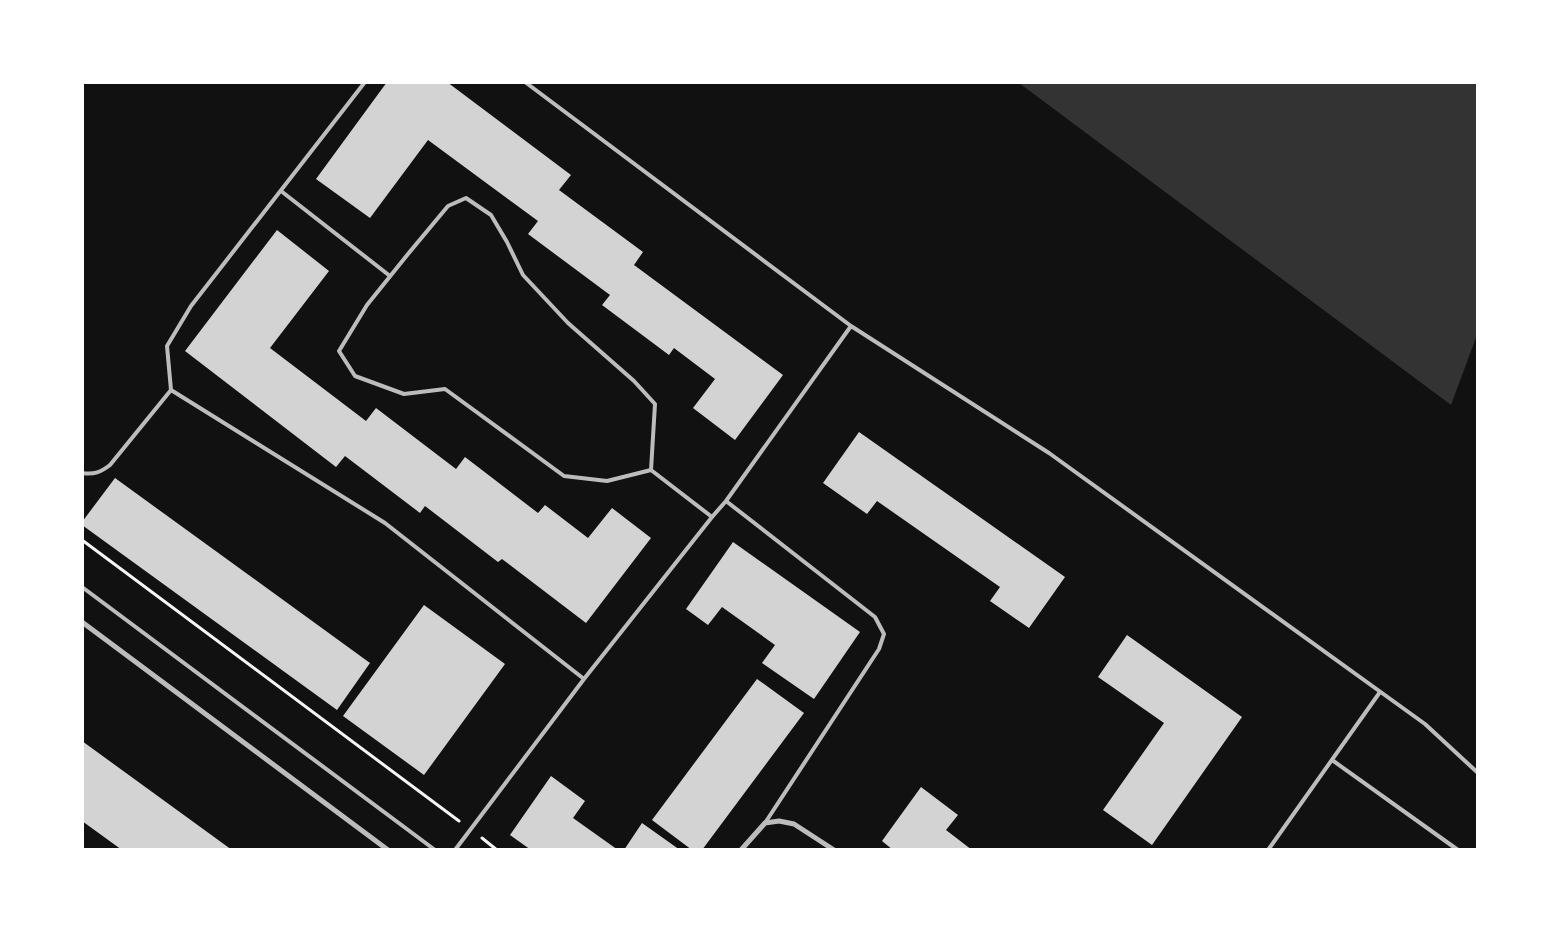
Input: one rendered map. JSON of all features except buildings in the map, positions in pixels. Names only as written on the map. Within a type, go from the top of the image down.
[{"type":"street","points":[[82,622],[388,850]]},
{"type":"street","points":[[741,850],[764,823],[779,821],[794,824],[834,850]]},
{"type":"lane","points":[[82,473],[94,474],[101,472],[110,464],[171,390],[168,346],[191,306],[365,82]]},
{"type":"lane","points":[[526,82],[851,326],[1050,453],[1426,724],[1478,773]]},
{"type":"lane","points":[[281,191],[390,276]]},
{"type":"lane","points":[[466,198],[491,215],[523,275],[568,322],[634,381],[655,404],[650,470],[607,482],[564,476],[445,389],[404,394],[355,376],[339,351],[367,305],[448,206],[466,198]]},
{"type":"lane","points":[[455,850],[584,679],[726,501],[851,326]]},
{"type":"lane","points":[[171,390],[385,523],[584,679]]},
{"type":"lane","points":[[650,470],[712,517]]},
{"type":"lane","points":[[726,501],[874,617],[884,634],[880,649],[764,823]]},
{"type":"lane","points":[[82,588],[435,850]]},
{"type":"lane","points":[[1268,850],[1380,692]]},
{"type":"lane","points":[[1332,760],[1458,850]]},
{"type":"path","points":[[82,540],[497,850]]},
{"type":"shaded area","points":[[1019,83],[1477,83],[1477,335],[1451,405]]}]
